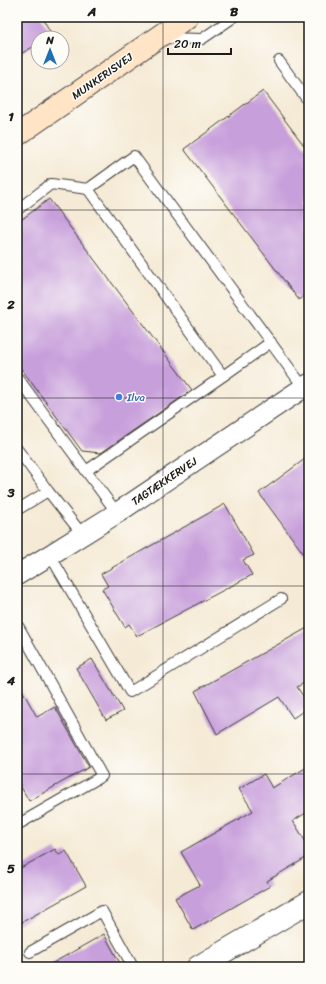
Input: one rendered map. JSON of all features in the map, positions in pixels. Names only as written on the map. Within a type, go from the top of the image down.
[{"type":"main road","name":"MUNKERISVEJ","points":[[17,135],[187,17]]},
{"type":"street","name":"TAGTÆKKERVEJ","points":[[17,575],[116,513],[306,386]]},
{"type":"street","points":[[198,967],[309,902]]},
{"type":"lane","points":[[157,38],[202,39],[234,17]]},
{"type":"lane","points":[[279,61],[309,102]]},
{"type":"lane","points":[[17,210],[51,184],[88,189],[134,156],[270,342],[306,386]]},
{"type":"lane","points":[[88,189],[223,376]]},
{"type":"lane","points":[[86,471],[270,342]]},
{"type":"lane","points":[[17,377],[116,513]]},
{"type":"lane","points":[[17,449],[82,534]]},
{"type":"lane","points":[[17,510],[48,491]]},
{"type":"lane","points":[[50,555],[130,692],[281,599]]},
{"type":"lane","points":[[17,624],[102,776],[17,825]]},
{"type":"lane","points":[[30,952],[102,912],[133,967]]},
{"type":"building","points":[[17,17],[42,17],[49,30],[30,30],[30,49],[17,56]]},
{"type":"building","points":[[263,91],[309,152],[309,292],[299,300],[184,149]]},
{"type":"building","points":[[49,199],[192,390],[101,453],[82,451],[17,363],[17,223]]},
{"type":"building","points":[[309,456],[309,561],[259,493]]},
{"type":"building","points":[[225,504],[254,555],[243,560],[252,575],[137,636],[129,624],[125,627],[102,589],[108,586],[101,574]]},
{"type":"building","points":[[309,627],[309,680],[297,687],[309,707],[293,718],[279,697],[217,734],[195,691]]},
{"type":"building","points":[[92,659],[123,711],[106,720],[76,668]]},
{"type":"building","points":[[17,681],[37,717],[55,707],[89,767],[29,801],[17,780]]},
{"type":"building","points":[[309,766],[309,811],[293,821],[309,847],[309,856],[267,881],[270,886],[193,930],[175,898],[200,885],[181,852],[253,811],[239,789],[264,774],[272,788]]},
{"type":"building","points":[[55,849],[59,855],[66,851],[86,886],[17,925],[17,870]]},
{"type":"building","points":[[104,934],[122,967],[46,967]]},
{"type":"place","name":"Ilva","points":[[119,397]]}]
